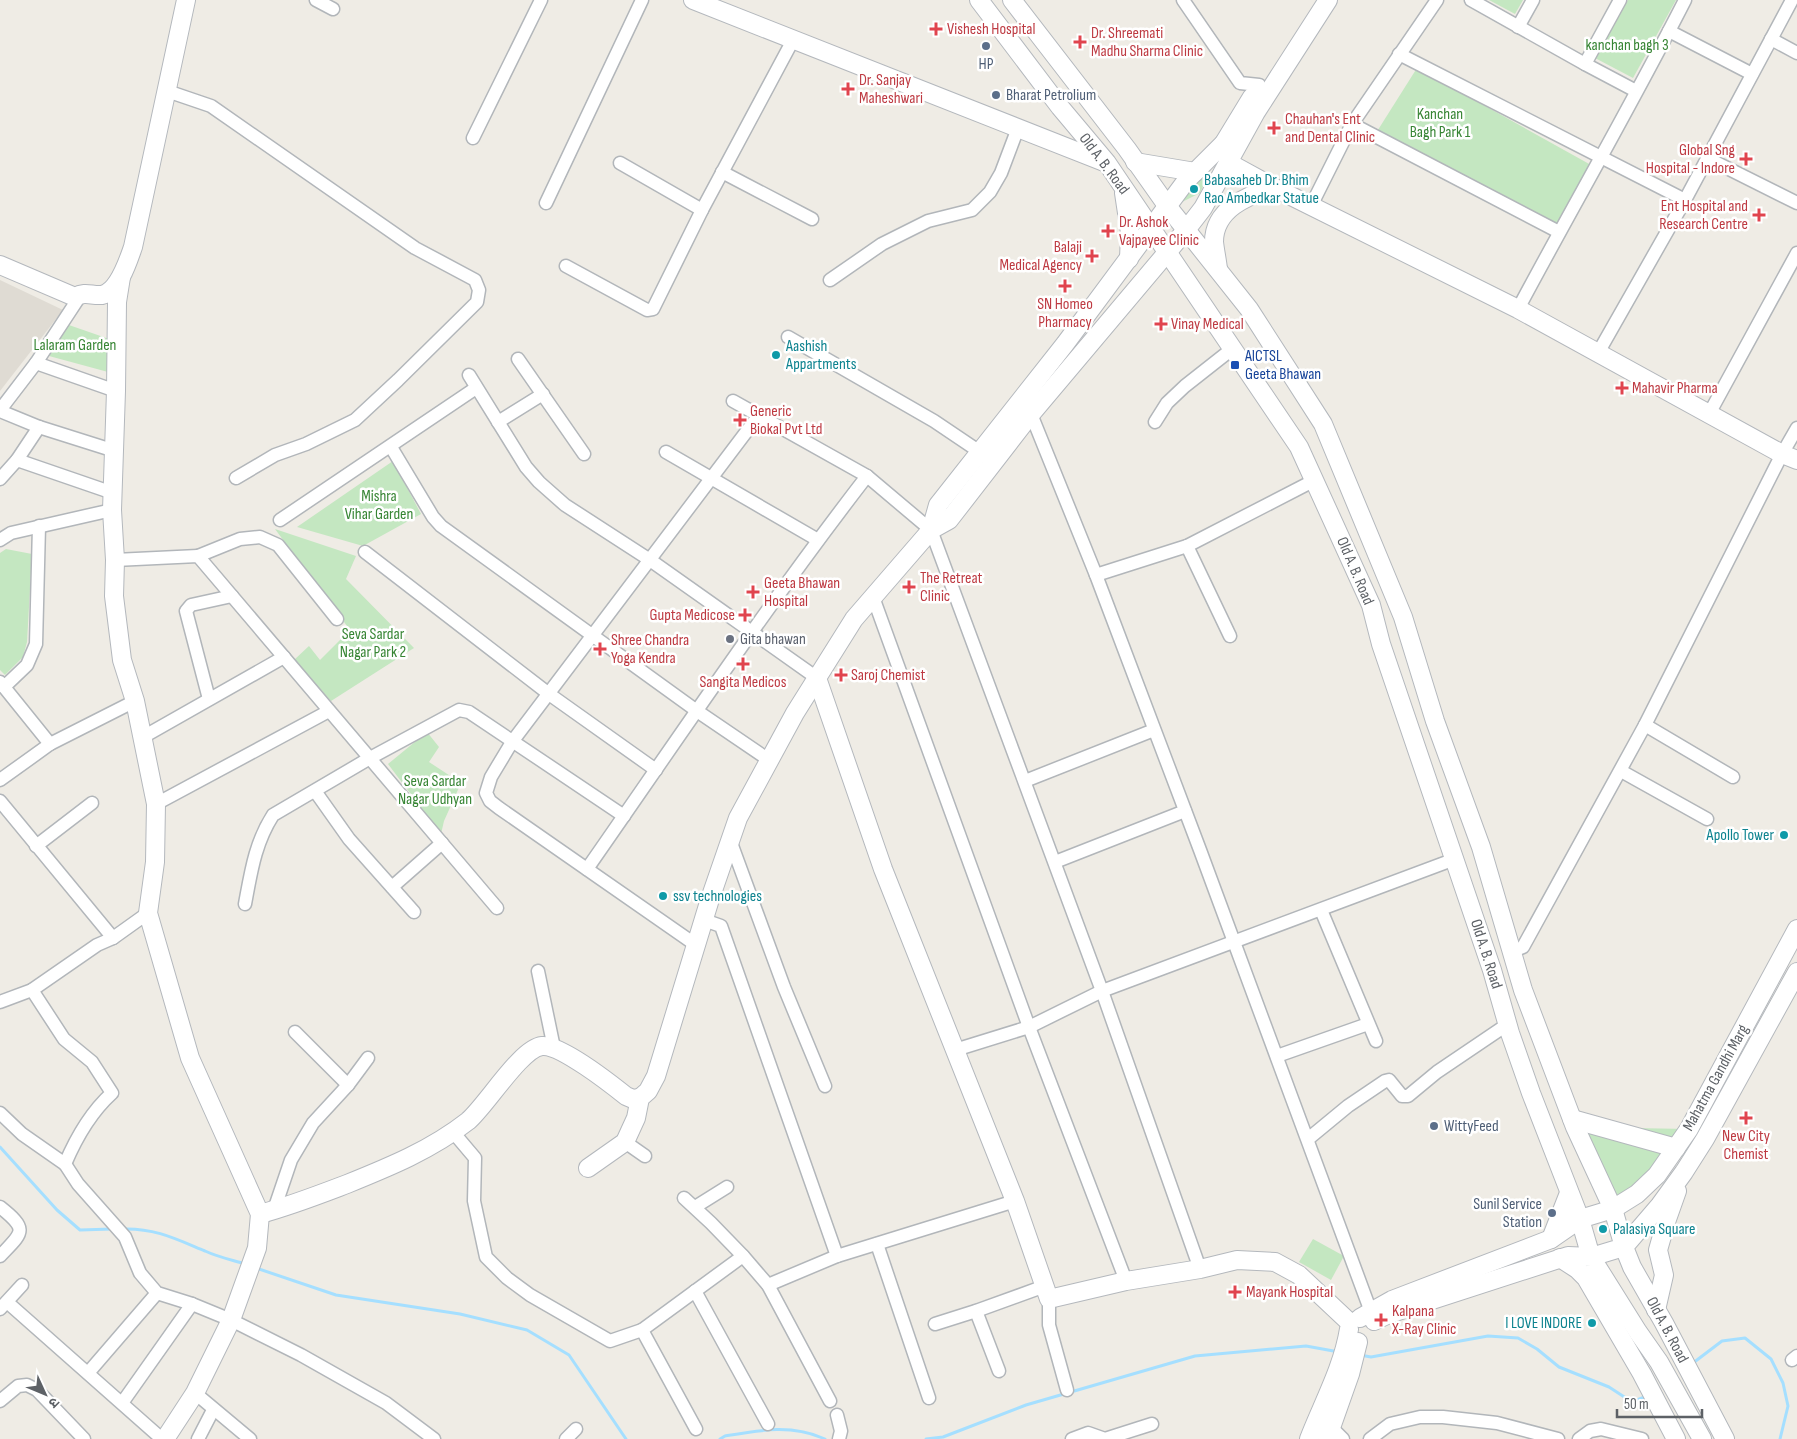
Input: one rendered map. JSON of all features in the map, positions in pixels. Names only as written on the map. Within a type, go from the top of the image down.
[{"type":"main road","points":[[164,1439],[195,1393],[231,1320],[257,1248],[267,1212],[190,1058],[148,913],[155,862],[156,804],[135,701],[122,660],[114,596],[115,560],[112,502],[115,450],[117,302],[121,277],[133,247],[186,0]]},
{"type":"main road","points":[[693,0],[1106,163]]},
{"type":"main road","name":"Old A. B. Road","points":[[979,0],[1060,107],[1106,163],[1299,447],[1371,605],[1381,644],[1455,859],[1531,1093],[1580,1219],[1592,1257],[1682,1400],[1702,1439]]},
{"type":"main road","name":"Old A. B. Road","points":[[1012,0],[1168,207],[1249,308],[1323,424],[1403,617],[1435,721],[1481,847],[1523,990],[1572,1119],[1613,1209],[1632,1267],[1725,1439]]},
{"type":"main road","points":[[932,530],[938,505],[1152,230],[1186,181],[1224,143],[1314,0]]},
{"type":"main road","points":[[267,1212],[288,1207],[399,1164],[453,1132],[477,1112],[498,1084],[537,1047],[554,1048],[568,1055],[633,1099],[640,1098],[648,1091],[656,1076],[696,945],[738,818],[795,713],[854,619],[932,530],[949,520],[1031,414],[1203,208],[1260,105],[1328,0]]},
{"type":"main road","points":[[1224,143],[1229,163],[1273,187],[1518,309],[1789,457],[1797,472]]},
{"type":"main road","points":[[1135,162],[1195,172]]},
{"type":"main road","points":[[1218,269],[1214,241],[1218,224],[1226,212],[1238,201],[1273,187]]},
{"type":"main road","points":[[1123,188],[1130,232],[1129,259]]},
{"type":"main road","points":[[0,252],[79,287],[82,294]]},
{"type":"main road","points":[[0,265],[76,297],[82,294],[103,294],[112,290],[121,277]]},
{"type":"main road","points":[[817,678],[883,869],[1015,1201],[1047,1292],[1200,1269],[1237,1260],[1275,1262],[1299,1275],[1357,1328]]},
{"type":"main road","name":"Mahatma Gandhi Marg","points":[[1357,1328],[1392,1300],[1551,1238],[1580,1219],[1613,1209],[1637,1194],[1657,1175],[1689,1129],[1797,929]]},
{"type":"main road","name":"Mahatma Gandhi Marg","points":[[1624,1247],[1660,1205],[1684,1172],[1709,1131],[1797,972]]},
{"type":"main road","points":[[588,1168],[625,1142],[636,1118],[640,1098]]},
{"type":"main road","points":[[1572,1119],[1676,1148]]},
{"type":"main road","points":[[1656,1310],[1664,1275],[1658,1250],[1684,1172]]},
{"type":"main road","points":[[1551,1238],[1569,1193]]},
{"type":"main road","points":[[1334,1435],[1344,1372],[1357,1328],[1389,1314],[1560,1258],[1568,1256],[1592,1257],[1624,1247]]},
{"type":"main road","points":[[1560,1258],[1577,1269],[1586,1278],[1642,1374],[1676,1439]]},
{"type":"main road","points":[[1642,1374],[1662,1368]]},
{"type":"main road","points":[[1309,1439],[1344,1372]]},
{"type":"street","points":[[316,0],[333,9]]},
{"type":"street","points":[[473,138],[541,0]]},
{"type":"street","points":[[546,203],[642,0]]},
{"type":"street","points":[[1183,0],[1240,83],[1259,85],[1260,105]]},
{"type":"street","points":[[1311,206],[1352,124],[1437,0]]},
{"type":"street","points":[[1471,0],[1585,64],[1636,90]]},
{"type":"street","points":[[1518,27],[1533,0]]},
{"type":"street","points":[[1585,64],[1620,0]]},
{"type":"street","points":[[1518,309],[1602,157],[1685,0]]},
{"type":"street","points":[[1598,353],[1685,200],[1792,0]]},
{"type":"street","points":[[1670,31],[1752,74]]},
{"type":"street","points":[[1771,39],[1797,53]]},
{"type":"street","points":[[566,266],[647,310],[652,310],[702,210],[793,40]]},
{"type":"street","points":[[1399,54],[1685,200]]},
{"type":"street","points":[[167,91],[211,106],[415,248],[475,280],[479,290],[477,302],[355,420],[306,444],[275,455],[236,478]]},
{"type":"street","points":[[1352,124],[1559,232]]},
{"type":"street","points":[[830,280],[882,244],[928,221],[972,210],[990,192],[1001,173],[1018,128]]},
{"type":"street","points":[[1707,158],[1797,203]]},
{"type":"street","points":[[620,163],[702,210]]},
{"type":"street","points":[[722,172],[812,219]]},
{"type":"street","points":[[1709,414],[1797,253]]},
{"type":"street","points":[[82,294],[36,363],[0,410],[39,427],[115,450]]},
{"type":"street","points":[[788,337],[934,420],[980,452]]},
{"type":"street","points":[[1155,422],[1167,403],[1185,386],[1232,349]]},
{"type":"street","points":[[518,358],[584,454]]},
{"type":"street","points":[[36,363],[116,391]]},
{"type":"street","points":[[469,375],[526,467],[539,482],[565,505],[650,560],[817,678]]},
{"type":"street","points":[[280,520],[476,388]]},
{"type":"street","points":[[498,422],[542,394]]},
{"type":"street","points":[[733,401],[866,476],[932,530],[1102,991],[1200,1269]]},
{"type":"street","points":[[1031,414],[1096,575],[1308,1139],[1357,1328]]},
{"type":"street","points":[[696,945],[490,801],[486,793],[491,777],[512,742],[759,415]]},
{"type":"street","points":[[0,479],[17,460],[39,427]]},
{"type":"street","points":[[1512,951],[1523,947],[1621,771],[1789,457],[1797,428]]},
{"type":"street","points":[[391,447],[433,517],[441,526],[697,711],[769,760]]},
{"type":"street","points":[[666,452],[818,540]]},
{"type":"street","points":[[17,460],[112,502]]},
{"type":"street","points":[[587,870],[751,633],[866,476]]},
{"type":"street","points":[[1096,575],[1187,546],[1315,480]]},
{"type":"street","points":[[0,540],[11,533],[39,526],[112,502]]},
{"type":"street","points":[[39,526],[36,644],[27,665],[2,684],[50,744]]},
{"type":"street","points":[[115,560],[198,556],[240,539],[260,537],[278,545],[337,619]]},
{"type":"street","points":[[1187,546],[1230,636]]},
{"type":"street","points":[[365,552],[549,694],[656,770]]},
{"type":"street","points":[[198,556],[497,908]]},
{"type":"street","points":[[209,699],[186,611],[191,606],[232,596]]},
{"type":"street","points":[[873,596],[1029,1027],[1126,1281]]},
{"type":"street","points":[[143,737],[284,657]]},
{"type":"street","points":[[0,780],[50,744],[135,701]]},
{"type":"street","points":[[245,904],[257,846],[273,815],[370,758],[460,710],[469,712],[624,816]]},
{"type":"street","points":[[156,804],[329,711]]},
{"type":"street","points":[[1645,725],[1733,776]]},
{"type":"street","points":[[1025,781],[1154,730]]},
{"type":"street","points":[[1621,771],[1707,819]]},
{"type":"street","points":[[315,791],[348,839],[414,912]]},
{"type":"street","points":[[0,801],[113,938]]},
{"type":"street","points":[[36,846],[92,802]]},
{"type":"street","points":[[1055,862],[1185,812]]},
{"type":"street","points":[[730,840],[784,987],[825,1086]]},
{"type":"street","points":[[392,887],[442,842]]},
{"type":"street","points":[[955,1050],[1029,1027],[1102,991],[1455,859]]},
{"type":"street","points":[[1321,910],[1376,1041]]},
{"type":"street","points":[[0,1002],[32,990],[97,945],[113,938],[148,913]]},
{"type":"street","points":[[704,920],[722,926],[837,1256]]},
{"type":"street","points":[[538,971],[554,1048]]},
{"type":"street","points":[[32,990],[64,1039],[92,1062],[112,1092],[102,1102],[75,1140],[65,1164]]},
{"type":"street","points":[[1277,1056],[1368,1024]]},
{"type":"street","points":[[1308,1139],[1348,1106],[1385,1081],[1389,1080],[1402,1096],[1408,1096],[1437,1072],[1508,1024]]},
{"type":"street","points":[[295,1032],[348,1084]]},
{"type":"street","points":[[267,1212],[291,1160],[313,1123],[348,1084],[368,1058]]},
{"type":"street","points":[[0,1113],[22,1134],[65,1164],[78,1184],[125,1237],[140,1273],[157,1293],[192,1304],[231,1320],[301,1355],[386,1403],[434,1439]]},
{"type":"street","points":[[453,1132],[475,1158],[474,1201],[486,1257],[507,1278],[530,1295],[610,1341],[642,1330],[743,1256]]},
{"type":"street","points":[[625,1142],[645,1156]]},
{"type":"street","points":[[695,1207],[727,1187]]},
{"type":"street","points":[[684,1198],[743,1256],[768,1285],[830,1401]]},
{"type":"street","points":[[768,1285],[837,1256],[1015,1201]]},
{"type":"street","points":[[0,1207],[16,1220],[20,1229],[18,1236],[0,1256]]},
{"type":"street","points":[[877,1244],[929,1398]]},
{"type":"street","points":[[22,1285],[4,1305],[88,1373],[164,1439]]},
{"type":"street","points":[[695,1291],[768,1424]]},
{"type":"street","points":[[935,1324],[1047,1292],[1049,1325],[1066,1390]]},
{"type":"street","points":[[88,1373],[157,1293]]},
{"type":"street","points":[[122,1403],[192,1304]]},
{"type":"street","points":[[976,1312],[999,1370]]},
{"type":"street","points":[[642,1330],[696,1429]]},
{"type":"street","points":[[0,1401],[18,1386],[27,1385],[37,1390],[84,1439]]},
{"type":"street","points":[[195,1393],[250,1439]]},
{"type":"street","points":[[200,1438],[214,1410]]},
{"type":"street","points":[[837,1415],[841,1431],[840,1438]]},
{"type":"street","points":[[1370,1439],[1390,1424],[1412,1418],[1428,1417],[1496,1423],[1558,1439]]},
{"type":"street","points":[[1072,1439],[1088,1433],[1105,1439],[1152,1424]]},
{"type":"street","points":[[566,1439],[576,1429]]},
{"type":"street","points":[[1579,1439],[1590,1430],[1602,1429],[1642,1439]]},
{"type":"shaded area","points":[[0,280],[63,310],[0,391]]},
{"type":"green space","points":[[1489,0],[1523,0],[1515,14]]},
{"type":"green space","name":"kanchan bagh 3","points":[[1628,0],[1676,0],[1633,78],[1595,58]]},
{"type":"green space","name":"Kanchan Bagh Park 1","points":[[1417,68],[1591,165],[1558,226],[1376,133]]},
{"type":"green space","points":[[1212,166],[1200,193],[1178,204],[1189,186]]},
{"type":"green space","name":"Lalaram Garden","points":[[66,324],[115,341],[108,372],[49,356]]},
{"type":"green space","name":"Mishra Vihar Garden","points":[[393,461],[421,514],[363,546],[297,527]]},
{"type":"green space","name":"Seva Sardar Nagar Park 2","points":[[275,529],[356,556],[346,579],[414,648],[331,701],[294,660],[309,646],[320,660],[350,630]]},
{"type":"green space","points":[[6,549],[32,554],[27,642],[23,657],[5,675],[0,670],[0,553]]},
{"type":"green space","name":"Seva Sardar Nagar Udhyan","points":[[427,732],[439,747],[429,762],[461,783],[444,821],[441,834],[388,764]]},
{"type":"green space","points":[[1575,1127],[1689,1129],[1613,1209]]},
{"type":"green space","points":[[1313,1239],[1344,1256],[1331,1280],[1299,1262]]},
{"type":"waterway","points":[[0,1147],[57,1210],[80,1230],[112,1229]]},
{"type":"waterway","points":[[123,1229],[155,1232],[215,1255],[245,1264]]},
{"type":"waterway","points":[[256,1268],[336,1295],[460,1314],[527,1330],[569,1355],[626,1439]]},
{"type":"waterway","points":[[1360,1355],[1371,1357],[1488,1336],[1518,1338],[1537,1349],[1559,1367],[1609,1387],[1632,1402],[1647,1396]]},
{"type":"waterway","points":[[1693,1363],[1722,1341],[1745,1338],[1771,1359],[1783,1383],[1788,1406],[1780,1439]]},
{"type":"waterway","points":[[926,1439],[943,1437],[1026,1405],[1195,1356],[1306,1346],[1339,1352]]},
{"type":"waterway","points":[[720,1439],[725,1436],[763,1430],[800,1431],[825,1439]]},
{"type":"place","name":"Vishesh Hospital","points":[[936,29]]},
{"type":"place","name":"Dr. Shreemati Madhu Sharma Clinic","points":[[1080,42]]},
{"type":"place","name":"HP","points":[[986,46]]},
{"type":"place","name":"Dr. Sanjay Maheshwari","points":[[848,89]]},
{"type":"place","name":"Bharat Petrolium","points":[[996,95]]},
{"type":"place","name":"Chauhan's Ent and Dental Clinic","points":[[1274,128]]},
{"type":"place","name":"Global Sng Hospital - Indore","points":[[1746,159]]},
{"type":"place","name":"Babasaheb Dr. Bhim Rao Ambedkar Statue","points":[[1194,189]]},
{"type":"place","name":"Ent Hospital and Research Centre","points":[[1759,215]]},
{"type":"place","name":"Dr. Ashok Vajpayee Clinic","points":[[1108,231]]},
{"type":"place","name":"Balaji Medical Agency","points":[[1092,256]]},
{"type":"place","name":"SN Homeo Pharmacy","points":[[1065,286]]},
{"type":"place","name":"Vinay Medical","points":[[1161,324]]},
{"type":"place","name":"Aashish Appartments","points":[[776,355]]},
{"type":"place","name":"AICTSL Geeta Bhawan","points":[[1235,365]]},
{"type":"place","name":"Mahavir Pharma","points":[[1622,388]]},
{"type":"place","name":"Generic Biokal Pvt Ltd","points":[[740,420]]},
{"type":"place","name":"The Retreat Clinic","points":[[909,587]]},
{"type":"place","name":"Geeta Bhawan Hospital","points":[[753,592]]},
{"type":"place","name":"Gupta Medicose","points":[[745,615]]},
{"type":"place","name":"Gita bhawan","points":[[730,639]]},
{"type":"place","name":"Shree Chandra Yoga Kendra","points":[[600,649]]},
{"type":"place","name":"Sangita Medicos","points":[[743,664]]},
{"type":"place","name":"Saroj Chemist","points":[[841,675]]},
{"type":"place","name":"Apollo Tower","points":[[1784,835]]},
{"type":"place","name":"ssv technologies","points":[[663,896]]},
{"type":"place","name":"New City Chemist","points":[[1746,1118]]},
{"type":"place","name":"WittyFeed","points":[[1434,1126]]},
{"type":"place","name":"Sunil Service Station","points":[[1552,1213]]},
{"type":"place","name":"Palasiya Square","points":[[1603,1229]]},
{"type":"place","name":"Mayank Hospital","points":[[1235,1292]]},
{"type":"place","name":"Kalpana X-Ray Clinic","points":[[1381,1320]]},
{"type":"place","name":"I LOVE INDORE","points":[[1592,1323]]}]
